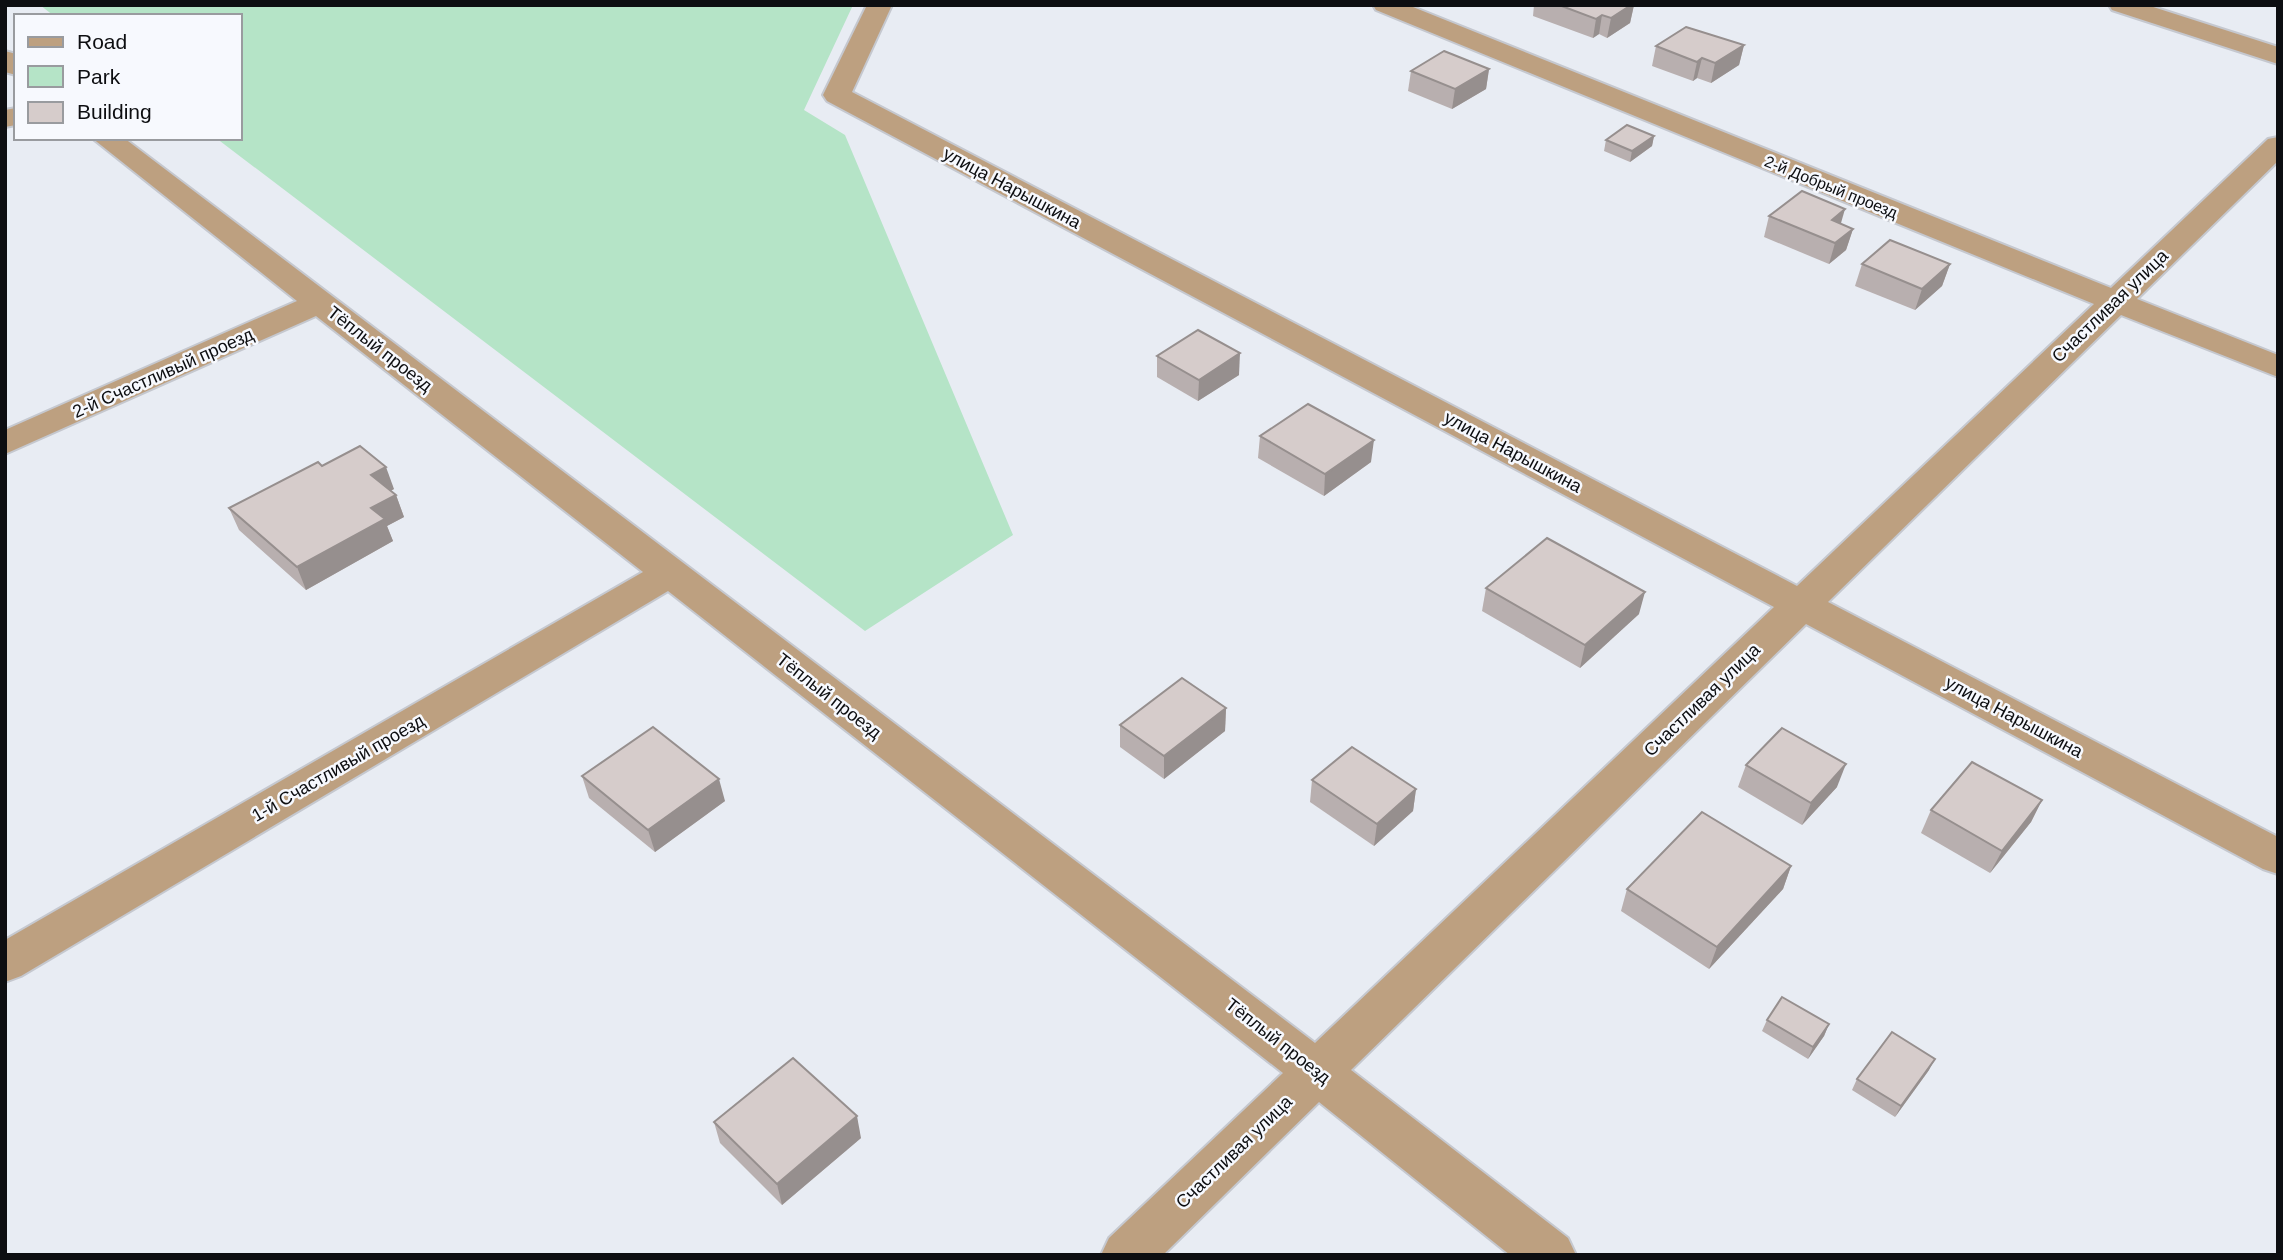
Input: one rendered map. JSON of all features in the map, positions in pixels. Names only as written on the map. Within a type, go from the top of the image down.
[{"type":"street","name":"улица Нарышкина","points":[[880,5],[836,95],[2278,856]]},
{"type":"street","name":"2-й Добрый проезд","points":[[1385,5],[2278,368]]},
{"type":"street","points":[[2121,5],[2278,56]]},
{"type":"street","name":"Тёплый проезд","points":[[109,140],[1317,1072],[1550,1255]]},
{"type":"street","name":"Счастливая улица","points":[[1127,1255],[2278,145]]},
{"type":"street","name":"2-й Счастливый проезд","points":[[5,443],[320,303]]},
{"type":"street","name":"1-й Счастливый проезд","points":[[5,964],[670,573]]},
{"type":"green space","points":[[40,5],[853,5],[804,110],[845,135],[1013,535],[865,631],[219,140],[242,140],[242,14],[51,14]]},
{"type":"building","points":[[1559,5],[1631,5],[1611,18],[1602,15],[1596,19]]},
{"type":"building","points":[[1686,27],[1744,45],[1715,63],[1702,58],[1697,62],[1656,46]]},
{"type":"building","points":[[1444,51],[1489,69],[1455,89],[1411,71]]},
{"type":"building","points":[[1627,125],[1654,136],[1632,151],[1606,140]]},
{"type":"building","points":[[1802,191],[1845,209],[1832,220],[1853,229],[1835,243],[1769,216]]},
{"type":"building","points":[[1890,240],[1950,264],[1922,289],[1862,264]]},
{"type":"building","points":[[1198,330],[1240,353],[1199,380],[1157,356]]},
{"type":"building","points":[[1308,404],[1374,440],[1325,474],[1260,436]]},
{"type":"building","points":[[360,446],[386,467],[371,475],[396,495],[371,508],[385,519],[297,567],[229,508],[318,462],[322,466]]},
{"type":"building","points":[[1547,538],[1645,592],[1585,645],[1486,588]]},
{"type":"building","points":[[1182,678],[1226,708],[1164,756],[1120,725]]},
{"type":"building","points":[[653,727],[719,779],[648,830],[582,776]]},
{"type":"building","points":[[1782,728],[1846,764],[1811,803],[1746,765]]},
{"type":"building","points":[[1352,747],[1416,789],[1377,824],[1312,780]]},
{"type":"building","points":[[1972,762],[2042,800],[2002,851],[1931,810]]},
{"type":"building","points":[[1702,812],[1791,866],[1717,947],[1627,889]]},
{"type":"building","points":[[1782,997],[1829,1024],[1813,1047],[1767,1020]]},
{"type":"building","points":[[1892,1032],[1935,1059],[1901,1106],[1857,1079]]},
{"type":"building","points":[[793,1058],[857,1116],[777,1184],[714,1122]]}]
